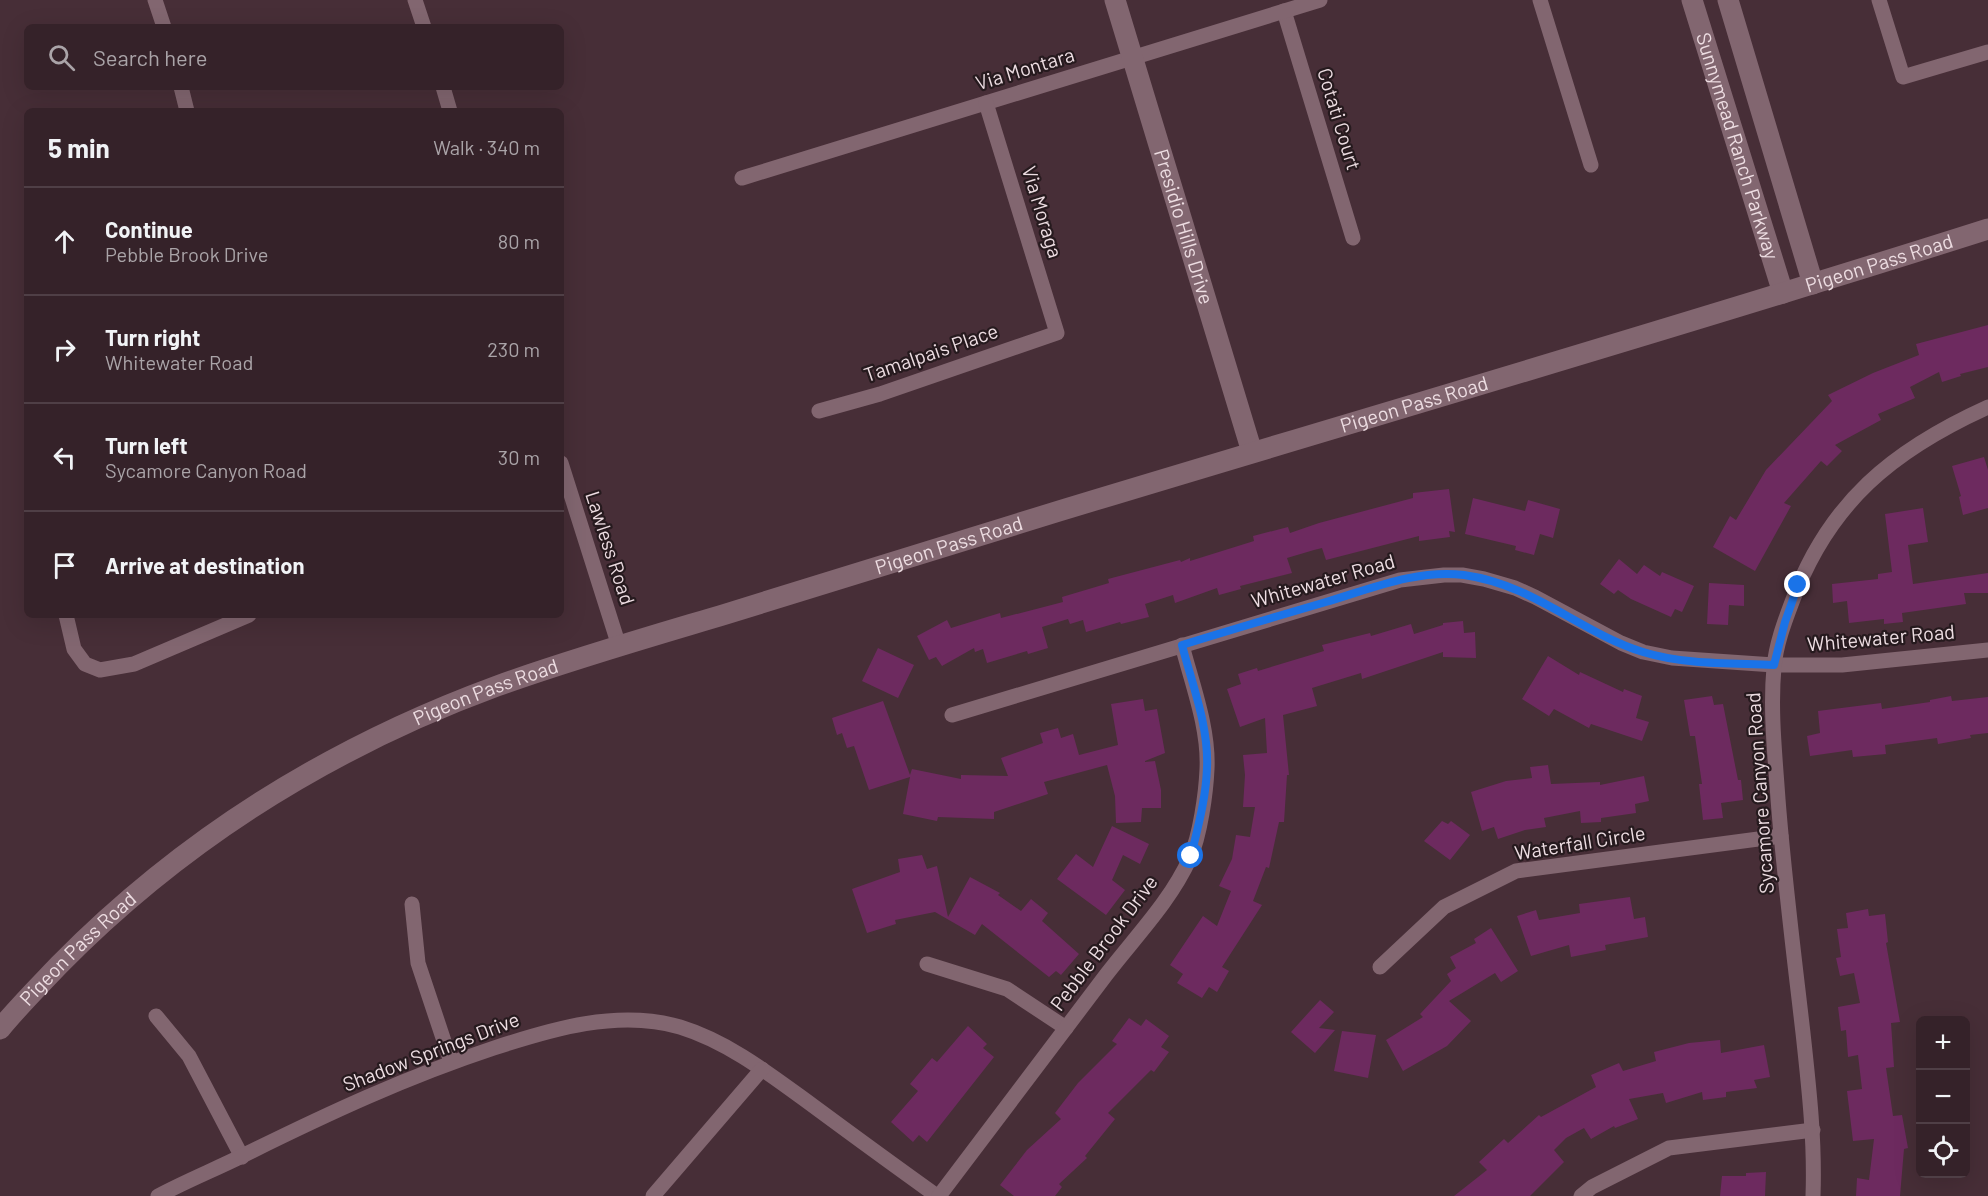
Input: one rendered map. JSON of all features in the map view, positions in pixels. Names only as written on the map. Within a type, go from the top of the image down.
[{"type":"street","points":[[155,0],[163,24]]},
{"type":"street","points":[[415,0],[423,24]]},
{"type":"street","name":"Presidio Hills Drive","points":[[1115,0],[1252,452]]},
{"type":"street","name":"Via Montara","points":[[742,178],[1320,0]]},
{"type":"street","points":[[1540,0],[1591,165]]},
{"type":"street","name":"Sunnymead Ranch Parkway","points":[[1692,0],[1784,293]]},
{"type":"street","name":"Sunnymead Ranch Parkway","points":[[1728,0],[1813,284]]},
{"type":"street","points":[[1879,0],[1903,77],[1988,52]]},
{"type":"street","name":"Cotati Court","points":[[1284,11],[1353,238]]},
{"type":"street","points":[[182,90],[186,108]]},
{"type":"street","points":[[443,90],[449,108]]},
{"type":"street","name":"Via Moraga","points":[[986,103],[1057,333]]},
{"type":"street","name":"Pigeon Pass Road","points":[[0,1029],[76,949],[131,897],[190,851],[293,780],[405,724],[496,687],[619,646],[1988,229]]},
{"type":"street","name":"Tamalpais Place","points":[[819,411],[880,394],[1057,333]]},
{"type":"street","name":"Sycamore Canyon Road","points":[[1813,1196],[1813,1130],[1781,836],[1772,708],[1774,665],[1785,622],[1798,585],[1812,555],[1838,516],[1871,480],[1895,459],[1932,434],[1988,407]]},
{"type":"street","name":"Lawless Road","points":[[565,491],[619,646]]},
{"type":"street","name":"Whitewater Road","points":[[952,715],[1400,580],[1444,575],[1484,579],[1515,588],[1621,643],[1643,652],[1672,658],[1774,665],[1842,665],[1988,650]]},
{"type":"street","points":[[67,618],[74,649],[85,664],[100,670],[134,664],[242,618]]},
{"type":"street","name":"Pebble Brook Drive","points":[[938,1196],[1132,940],[1169,896],[1191,856],[1202,811],[1207,768],[1206,743],[1182,645]]},
{"type":"street","name":"Waterfall Circle","points":[[1380,967],[1444,907],[1516,871],[1781,836]]},
{"type":"street","points":[[412,904],[418,963],[451,1062]]},
{"type":"street","points":[[927,964],[1007,989],[1066,1028]]},
{"type":"street","points":[[156,1016],[189,1056],[242,1157]]},
{"type":"street","name":"Shadow Springs Drive","points":[[158,1196],[329,1113],[451,1062],[530,1036],[583,1023],[640,1021],[678,1027],[699,1034],[762,1069],[938,1196]]},
{"type":"street","points":[[654,1196],[762,1069]]},
{"type":"street","points":[[1581,1196],[1592,1187],[1669,1148],[1813,1130]]},
{"type":"building","points":[[1988,325],[1988,367],[1960,374],[1961,376],[1942,382],[1939,372],[1910,387],[1915,398],[1878,414],[1881,420],[1835,445],[1842,451],[1827,466],[1821,461],[1784,503],[1791,506],[1755,571],[1713,547],[1730,516],[1736,520],[1766,470],[1832,401],[1828,395],[1873,373],[1919,355],[1916,344]]},
{"type":"building","points":[[1984,457],[1988,470],[1988,508],[1963,515],[1959,497],[1961,496],[1952,466]]},
{"type":"building","points":[[1449,489],[1455,532],[1449,531],[1450,537],[1419,541],[1419,536],[1326,560],[1322,548],[1314,550],[1287,558],[1292,573],[1240,586],[1241,589],[1219,595],[1217,588],[1175,603],[1173,595],[1145,604],[1149,617],[1121,624],[1120,622],[1086,632],[1083,620],[1070,624],[1068,619],[1042,627],[1048,648],[1028,654],[1027,651],[987,663],[983,649],[975,652],[974,648],[942,666],[936,657],[929,660],[917,636],[947,620],[951,628],[1000,613],[1001,618],[1063,602],[1062,597],[1109,583],[1108,579],[1180,560],[1181,562],[1190,558],[1190,561],[1254,541],[1253,536],[1288,527],[1290,533],[1413,498],[1413,493]]},
{"type":"building","points":[[1473,498],[1525,511],[1528,500],[1560,509],[1553,538],[1540,534],[1534,555],[1515,550],[1516,546],[1465,534]]},
{"type":"building","points":[[1923,508],[1928,542],[1908,545],[1913,584],[1988,573],[1988,593],[1964,593],[1966,604],[1902,613],[1903,622],[1884,624],[1884,619],[1849,623],[1847,601],[1833,603],[1832,584],[1878,579],[1878,574],[1892,572],[1885,514]]},
{"type":"building","points":[[1619,559],[1637,574],[1644,565],[1660,576],[1662,572],[1694,586],[1682,612],[1675,609],[1671,617],[1631,599],[1618,590],[1614,594],[1600,584]]},
{"type":"building","points":[[1709,583],[1744,585],[1744,606],[1729,605],[1728,625],[1707,624]]},
{"type":"building","points":[[1463,621],[1464,633],[1475,632],[1476,658],[1443,657],[1443,652],[1362,679],[1361,673],[1312,688],[1317,706],[1283,715],[1289,775],[1287,775],[1284,822],[1279,822],[1269,868],[1266,867],[1253,901],[1262,905],[1222,967],[1229,971],[1217,992],[1209,987],[1202,998],[1177,983],[1183,974],[1170,965],[1203,916],[1217,926],[1231,891],[1219,886],[1232,859],[1236,835],[1250,837],[1255,807],[1243,807],[1245,775],[1243,755],[1267,753],[1265,718],[1240,727],[1227,689],[1241,684],[1238,674],[1257,668],[1258,671],[1324,651],[1322,645],[1370,633],[1371,636],[1411,624],[1414,634],[1443,625],[1443,623]]},
{"type":"building","points":[[878,648],[914,665],[898,698],[862,681]]},
{"type":"building","points":[[1548,656],[1579,675],[1580,672],[1623,692],[1624,689],[1642,696],[1636,718],[1649,722],[1642,741],[1591,724],[1589,728],[1554,709],[1549,716],[1522,699]]},
{"type":"building","points":[[1712,696],[1714,705],[1723,704],[1738,780],[1741,780],[1743,800],[1721,803],[1723,818],[1703,820],[1699,784],[1702,784],[1695,736],[1690,736],[1684,700]]},
{"type":"building","points":[[1951,696],[1952,701],[1988,697],[1988,733],[1970,735],[1971,738],[1938,744],[1937,738],[1885,745],[1886,754],[1853,757],[1852,750],[1810,756],[1807,736],[1820,733],[1818,711],[1881,703],[1882,709],[1930,702],[1930,700]]},
{"type":"building","points":[[1143,699],[1145,711],[1157,709],[1165,753],[1145,761],[1155,761],[1161,790],[1161,808],[1142,808],[1141,822],[1116,823],[1115,796],[1107,765],[1044,782],[1048,794],[994,812],[994,819],[938,817],[937,821],[903,814],[910,777],[869,790],[854,746],[847,748],[842,733],[837,735],[832,718],[883,701],[910,775],[912,769],[961,779],[961,775],[1008,776],[1001,758],[1043,743],[1040,733],[1058,728],[1061,738],[1073,734],[1079,755],[1118,745],[1111,704]]},
{"type":"building","points":[[1548,765],[1551,784],[1600,782],[1600,785],[1644,776],[1649,801],[1635,804],[1636,813],[1601,818],[1601,822],[1581,823],[1580,811],[1544,818],[1546,827],[1525,830],[1498,839],[1494,827],[1482,831],[1471,792],[1506,781],[1532,778],[1530,767]]},
{"type":"building","points":[[1442,821],[1448,824],[1451,821],[1470,835],[1450,860],[1424,841]]},
{"type":"building","points":[[1112,826],[1149,844],[1140,864],[1123,855],[1112,880],[1125,890],[1106,915],[1057,879],[1076,854],[1093,867]]},
{"type":"building","points":[[922,855],[927,869],[937,866],[948,917],[970,877],[1000,893],[998,895],[1021,911],[1031,899],[1048,913],[1042,921],[1079,954],[1061,975],[1056,971],[1049,977],[982,924],[975,935],[935,912],[895,920],[896,924],[867,933],[852,889],[900,872],[898,859]]},
{"type":"building","points":[[1630,897],[1634,919],[1645,917],[1648,937],[1605,945],[1606,950],[1571,957],[1569,945],[1531,956],[1517,916],[1536,910],[1539,920],[1580,913],[1579,904]]},
{"type":"building","points":[[1868,909],[1869,916],[1885,914],[1888,942],[1886,943],[1900,1022],[1891,1023],[1894,1067],[1886,1068],[1893,1116],[1902,1115],[1908,1148],[1904,1149],[1900,1196],[1856,1196],[1857,1178],[1869,1180],[1874,1139],[1853,1141],[1847,1091],[1862,1089],[1858,1055],[1848,1057],[1846,1030],[1841,1031],[1838,1007],[1860,1003],[1854,973],[1840,976],[1836,958],[1841,957],[1837,929],[1848,928],[1846,913]]},
{"type":"building","points":[[1491,928],[1518,971],[1501,982],[1495,973],[1449,1001],[1471,1021],[1447,1046],[1403,1071],[1386,1040],[1423,1017],[1420,1014],[1451,981],[1447,974],[1456,968],[1450,957],[1476,943],[1474,939]]},
{"type":"building","points":[[1320,1000],[1334,1012],[1319,1028],[1335,1030],[1315,1053],[1291,1032]]},
{"type":"building","points":[[1129,1018],[1141,1026],[1146,1019],[1169,1036],[1161,1047],[1169,1052],[1154,1072],[1151,1070],[1108,1113],[1115,1119],[1085,1156],[1087,1158],[1059,1184],[1062,1187],[1055,1196],[1014,1196],[1000,1185],[1027,1150],[1061,1119],[1055,1113],[1078,1083],[1117,1044],[1112,1041]]},
{"type":"building","points":[[968,1026],[987,1044],[983,1048],[994,1057],[927,1142],[919,1135],[913,1142],[891,1122],[918,1091],[910,1084],[932,1058],[937,1062]]},
{"type":"building","points":[[1342,1031],[1376,1035],[1368,1078],[1334,1071]]},
{"type":"building","points":[[1720,1040],[1721,1053],[1764,1045],[1770,1077],[1754,1080],[1757,1088],[1726,1092],[1726,1097],[1703,1100],[1702,1092],[1666,1103],[1663,1093],[1629,1099],[1638,1119],[1615,1128],[1614,1126],[1591,1139],[1584,1128],[1566,1138],[1554,1150],[1564,1162],[1530,1196],[1454,1196],[1487,1170],[1479,1162],[1504,1139],[1508,1143],[1539,1115],[1541,1117],[1596,1087],[1591,1075],[1619,1063],[1623,1071],[1656,1061],[1654,1052],[1689,1043]]},
{"type":"building","points":[[1766,1172],[1765,1196],[1720,1196],[1722,1176],[1746,1176],[1746,1173]]},
{"type":"route","points":[[1191,856],[1202,811],[1207,768],[1206,743],[1182,645],[1400,580],[1462,575],[1515,588],[1602,634],[1643,652],[1704,662],[1774,665],[1785,622],[1798,585]]}]
